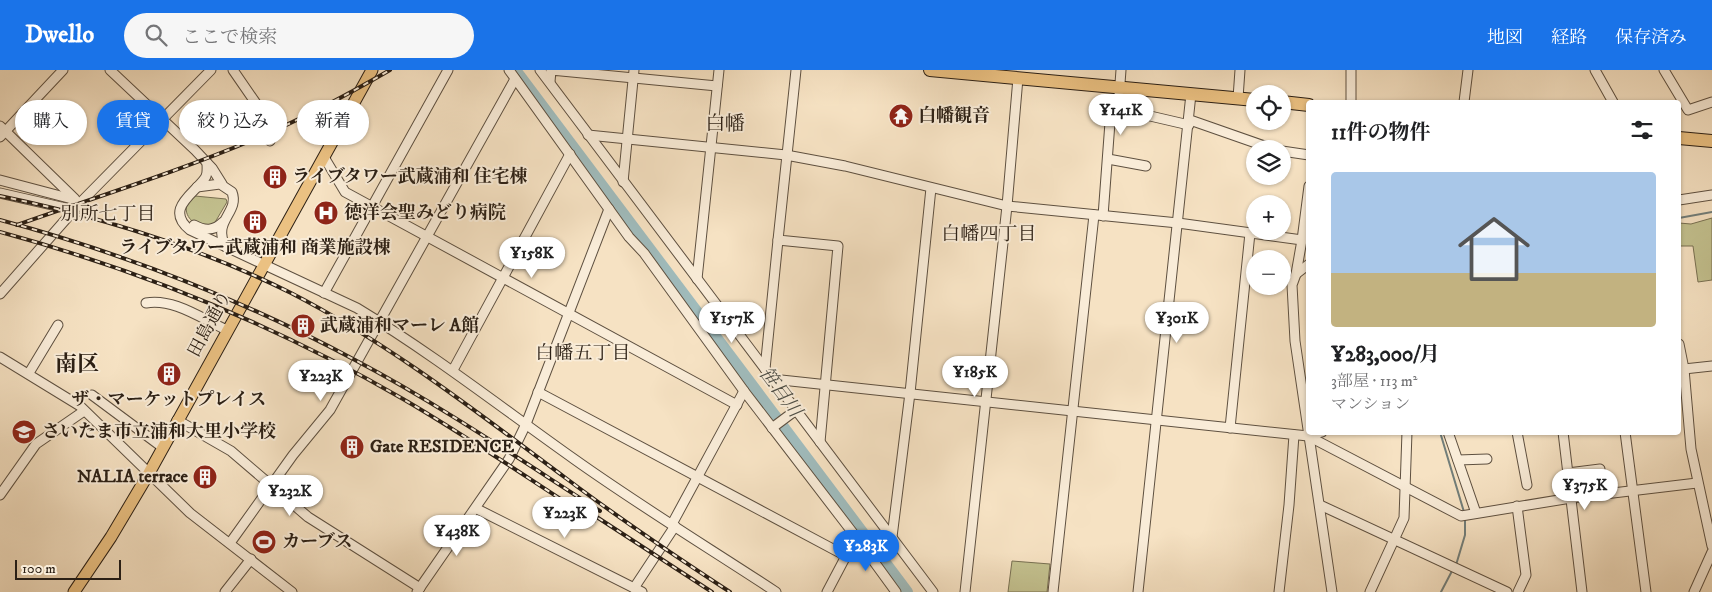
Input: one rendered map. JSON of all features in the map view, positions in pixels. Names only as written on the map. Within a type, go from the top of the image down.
[{"type":"highway","points":[[930,70],[1011,75],[1121,88],[1246,99]]},
{"type":"highway","points":[[1291,103],[1306,105]]},
{"type":"highway","points":[[1681,138],[1712,141]]},
{"type":"main road","name":"田島通り","points":[[74,592],[111,537],[149,473],[262,265],[372,70]]},
{"type":"street","points":[[63,70],[2,131],[78,200]]},
{"type":"street","points":[[110,70],[142,100]]},
{"type":"street","points":[[169,115],[210,70]]},
{"type":"street","points":[[233,70],[254,100]]},
{"type":"street","points":[[324,292],[448,70]]},
{"type":"street","points":[[509,70],[609,209],[896,592]]},
{"type":"street","points":[[540,70],[765,369],[794,412],[820,442],[933,592]]},
{"type":"street","points":[[550,82],[551,70],[634,74],[717,86]]},
{"type":"street","points":[[697,279],[718,70]]},
{"type":"street","points":[[765,369],[796,70]]},
{"type":"street","points":[[1118,110],[1122,70]]},
{"type":"street","points":[[1238,98],[1240,70]]},
{"type":"street","points":[[1351,70],[1351,100]]},
{"type":"street","points":[[1464,100],[1468,70]]},
{"type":"street","points":[[1595,70],[1612,100]]},
{"type":"street","points":[[1664,70],[1688,110],[1712,102]]},
{"type":"street","points":[[623,182],[634,74]]},
{"type":"street","points":[[965,592],[1007,206],[1011,75]]},
{"type":"street","points":[[230,543],[293,455],[330,410],[515,79]]},
{"type":"street","points":[[1138,592],[1191,94]]},
{"type":"street","points":[[1053,592],[1071,411],[1098,215],[1108,159],[1111,109],[1189,123],[1246,141]]},
{"type":"street","points":[[169,125],[207,163],[222,184],[230,190],[234,198],[223,222],[222,236],[226,247]]},
{"type":"street","points":[[588,136],[627,138],[786,155],[845,166],[1007,206],[1178,223],[1246,232]]},
{"type":"street","points":[[0,294],[74,210],[78,200],[137,145]]},
{"type":"street","points":[[1291,153],[1306,155]]},
{"type":"street","points":[[453,370],[570,154]]},
{"type":"street","points":[[324,157],[345,192],[737,405]]},
{"type":"street","points":[[1108,159],[1146,166]]},
{"type":"street","points":[[180,219],[183,203],[206,176],[207,163]]},
{"type":"street","points":[[0,180],[78,200]]},
{"type":"street","points":[[194,188],[210,184],[222,184]]},
{"type":"street","points":[[892,537],[910,393],[931,188]]},
{"type":"street","points":[[0,193],[74,210]]},
{"type":"street","points":[[1681,200],[1712,195]]},
{"type":"street","points":[[177,420],[231,452],[308,517],[418,590],[477,509],[509,459],[526,424],[567,313],[609,209]]},
{"type":"street","points":[[1306,209],[1296,274],[1292,285],[1295,341],[1306,421]]},
{"type":"street","points":[[180,219],[204,229],[215,228],[223,222]]},
{"type":"street","points":[[180,219],[190,230],[262,265],[324,292],[380,322],[453,370],[574,460],[776,592]]},
{"type":"street","points":[[1291,239],[1302,240]]},
{"type":"street","points":[[778,240],[838,246],[820,442]]},
{"type":"street","points":[[1230,428],[1249,240]]},
{"type":"street","points":[[1296,274],[1306,266]]},
{"type":"street","points":[[146,303],[162,302],[172,304],[228,330]]},
{"type":"street","points":[[29,373],[58,325]]},
{"type":"street","points":[[1681,354],[1684,369],[1682,382],[1691,450],[1697,483],[1709,522],[1712,546]]},
{"type":"street","points":[[0,357],[29,373],[84,411],[190,514],[292,592]]},
{"type":"street","points":[[1684,369],[1712,366]]},
{"type":"street","points":[[772,379],[1294,435],[1312,435]]},
{"type":"street","points":[[477,509],[638,590],[744,391]]},
{"type":"street","points":[[538,392],[846,556]]},
{"type":"street","points":[[92,395],[162,447]]},
{"type":"street","points":[[0,495],[36,444],[84,411]]},
{"type":"street","points":[[773,427],[794,412]]},
{"type":"street","points":[[1279,592],[1290,505],[1294,435]]},
{"type":"street","points":[[1370,592],[1404,518],[1406,435]]},
{"type":"street","points":[[1449,435],[1476,513]]},
{"type":"street","points":[[1518,435],[1527,485]]},
{"type":"street","points":[[1563,435],[1582,592]]},
{"type":"street","points":[[1625,435],[1646,592]]},
{"type":"street","points":[[1308,436],[1461,516],[1571,498],[1697,483]]},
{"type":"street","points":[[1308,436],[1332,592]]},
{"type":"street","points":[[1458,460],[1487,459]]},
{"type":"street","points":[[1568,473],[1600,469]]},
{"type":"street","points":[[1320,505],[1508,592]]},
{"type":"street","points":[[1517,506],[1526,575],[1518,592]]},
{"type":"street","points":[[827,592],[856,537]]},
{"type":"street","points":[[1694,592],[1712,552]]},
{"type":"street","points":[[225,592],[251,560]]},
{"type":"shaded area","points":[[195,196],[226,199],[227,202],[214,224],[200,225],[194,223],[190,218],[186,207]]},
{"type":"shaded area","points":[[1712,218],[1712,280],[1698,282],[1693,246],[1681,246],[1681,223],[1691,224]]},
{"type":"shaded area","points":[[1012,561],[1050,564],[1047,592],[1008,592]]},
{"type":"waterway","name":"笹目川","points":[[515,70],[907,592]]},
{"type":"waterway","points":[[1681,218],[1712,212]]},
{"type":"waterway","points":[[1441,435],[1464,512]]},
{"type":"waterway","points":[[1456,565],[1465,535],[1465,519]]},
{"type":"waterway","points":[[1441,592],[1452,571]]},
{"type":"railway","points":[[17,225],[166,173],[255,139],[324,106],[390,70]]},
{"type":"railway","points":[[0,196],[38,204],[149,235],[256,276],[328,313],[433,380],[607,508],[730,592]]},
{"type":"railway","points":[[0,220],[92,247],[137,263],[270,317],[355,360],[418,395],[600,511]]},
{"type":"railway","points":[[0,232],[52,247],[156,282],[207,302],[307,347],[427,413],[594,521]]},
{"type":"railway","points":[[589,512],[712,592]]},
{"type":"place","name":"白幡観音","points":[[901,116]]},
{"type":"place","name":"ライブタワー武蔵浦和 住宅棟","points":[[275,177]]},
{"type":"place","name":"徳洋会聖みどり病院","points":[[326,213]]},
{"type":"place","name":"ライブタワー武蔵浦和 商業施設棟","points":[[255,222]]},
{"type":"place","name":"武蔵浦和マーレ A館","points":[[303,326]]},
{"type":"place","name":"ザ・マーケットプレイス","points":[[169,374]]},
{"type":"place","name":"さいたま市立浦和大里小学校","points":[[24,432]]},
{"type":"place","name":"Gate RESIDENCE","points":[[352,447]]},
{"type":"place","name":"NALIA terrace","points":[[205,477]]},
{"type":"place","name":"カーブス","points":[[264,542]]},
{"type":"district","name":"白幡","points":[[725,124]]},
{"type":"district","name":"別所七丁目","points":[[108,214]]},
{"type":"district","name":"白幡四丁目","points":[[989,234]]},
{"type":"district","name":"白幡五丁目","points":[[583,353]]},
{"type":"district","name":"南区","points":[[77,364]]}]
